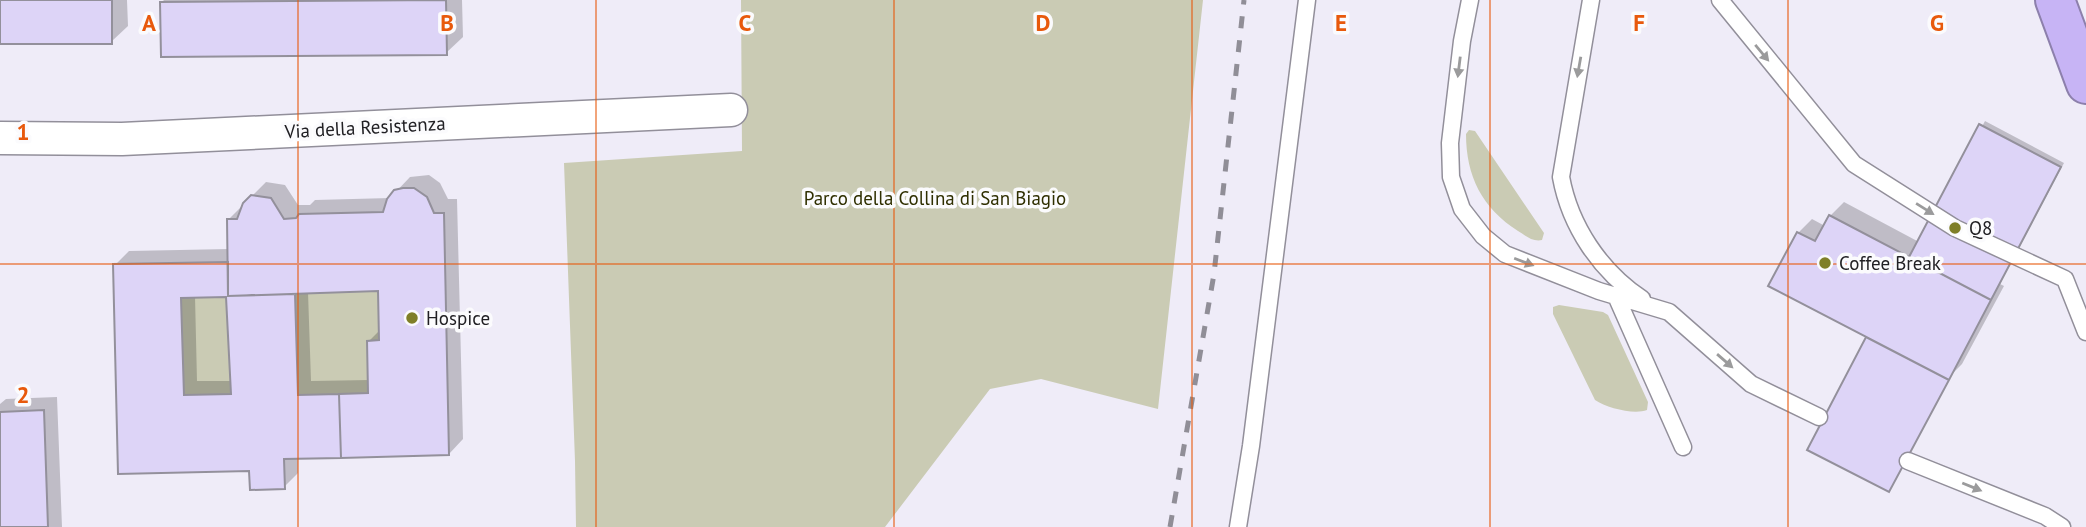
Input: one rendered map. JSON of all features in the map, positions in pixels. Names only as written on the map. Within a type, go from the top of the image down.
[{"type":"highway","points":[[2055,0],[2086,84]]},
{"type":"street","name":"Via della Resistenza","points":[[0,138],[122,139],[688,102],[731,110]]},
{"type":"lane","points":[[1238,527],[1251,446],[1307,0]]},
{"type":"lane","points":[[1470,0],[1450,143],[1451,177],[1462,209],[1483,236],[1505,254],[1616,296],[1669,312],[1751,384],[1819,417]]},
{"type":"lane","points":[[1591,0],[1561,177],[1565,199],[1590,247],[1623,285],[1654,307]]},
{"type":"lane","points":[[1720,0],[1854,164],[1955,228],[2065,279],[2086,332]]},
{"type":"lane","points":[[1616,296],[1683,447]]},
{"type":"lane","points":[[1909,461],[2046,516],[2062,527]]},
{"type":"green space","name":"Parco della Collina di San Biagio","points":[[741,0],[1203,0],[1158,409],[1041,379],[990,389],[885,527],[576,527],[564,163],[742,151]]},
{"type":"green space","points":[[1469,130],[1475,131],[1544,233],[1542,240],[1533,239],[1505,222],[1478,190],[1469,164],[1466,134]]},
{"type":"green space","points":[[378,291],[379,340],[367,341],[368,393],[298,395],[295,294]]},
{"type":"green space","points":[[226,297],[231,394],[184,395],[181,298]]},
{"type":"green space","points":[[1559,305],[1608,315],[1648,402],[1647,410],[1621,410],[1595,400],[1553,314],[1553,307]]},
{"type":"building","points":[[0,0],[112,0],[112,44],[0,44]]},
{"type":"building","points":[[446,0],[447,55],[161,57],[160,2]]},
{"type":"building","points":[[1979,124],[2061,167],[1991,300],[1909,257]]},
{"type":"building","name":"Hospice","points":[[414,188],[427,197],[434,213],[444,213],[449,455],[341,458],[339,394],[368,393],[367,341],[379,340],[378,291],[228,296],[227,219],[237,219],[243,203],[251,195],[271,198],[284,219],[296,218],[299,214],[383,212],[387,199],[394,190]]},
{"type":"building","points":[[1829,215],[1991,300],[1949,380],[1768,286],[1797,232],[1815,241]]},
{"type":"building","points":[[228,262],[228,296],[295,294],[298,395],[339,394],[341,458],[284,459],[285,489],[250,490],[249,471],[118,474],[113,264]],"holes":[[[226,297],[231,394],[184,395],[181,298]]]},
{"type":"building","points":[[1866,337],[1949,380],[1889,492],[1807,450]]},
{"type":"building","points":[[44,410],[48,527],[0,527],[0,412]]},
{"type":"railway","points":[[1170,527],[1214,274],[1244,0]]},
{"type":"place","name":"Q8","points":[[1955,228]]},
{"type":"place","name":"Coffee Break","points":[[1825,263]]},
{"type":"place","name":"Hospice","points":[[412,318]]}]
